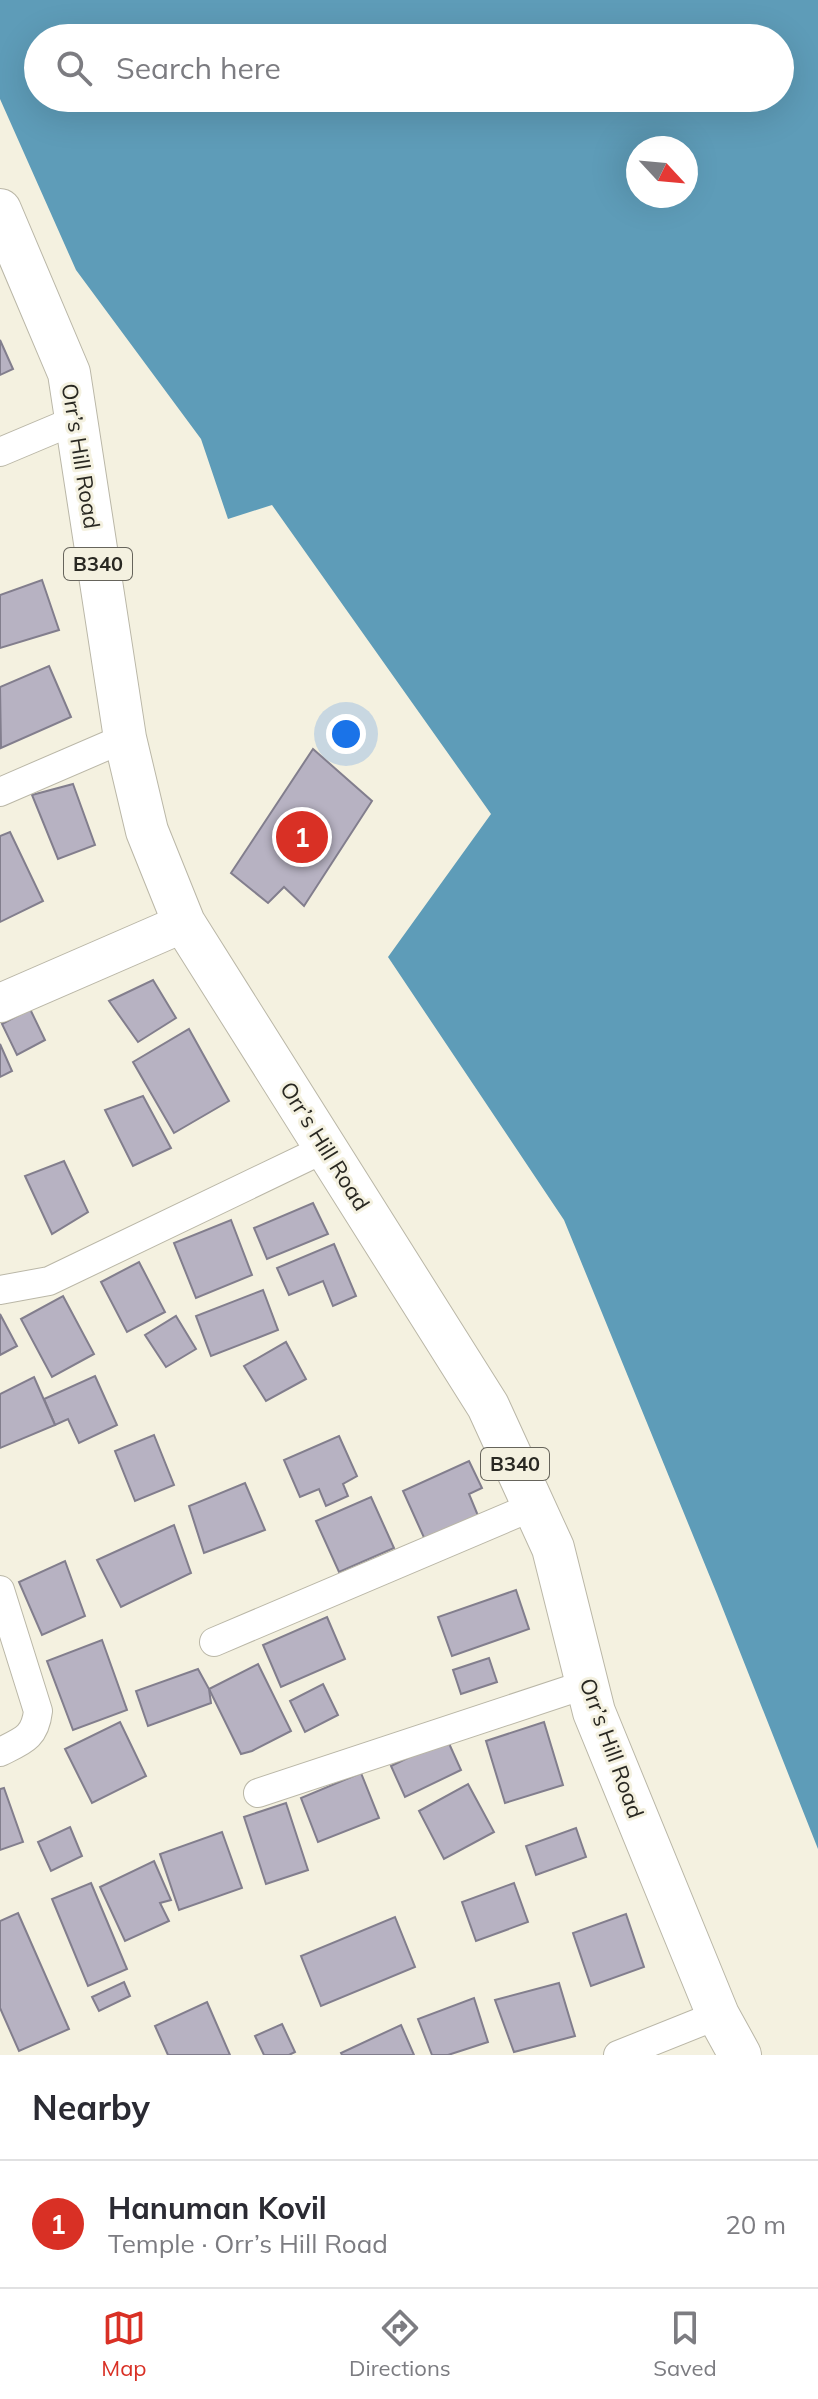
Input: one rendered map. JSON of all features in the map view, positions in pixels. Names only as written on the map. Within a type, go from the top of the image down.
[{"type":"main road","name":"Orr’s Hill Road","points":[[0,210],[69,373],[125,738],[147,831],[184,923],[488,1406],[553,1548],[594,1712],[718,2015],[740,2055]]},
{"type":"street","points":[[0,452],[76,420]]},
{"type":"street","points":[[0,792],[125,738]]},
{"type":"street","points":[[0,1003],[184,923]]},
{"type":"street","points":[[0,1290],[49,1281],[326,1148]]},
{"type":"street","points":[[214,1642],[534,1506]]},
{"type":"street","points":[[0,1590],[38,1711],[37,1725],[29,1736],[0,1752]]},
{"type":"street","points":[[258,1793],[587,1684]]},
{"type":"street","points":[[618,2055],[718,2015]]},
{"type":"water","points":[[0,0],[818,0],[818,1849],[564,1220],[388,957],[491,814],[272,505],[228,519],[201,439],[76,270],[0,99]]},
{"type":"building","points":[[0,340],[13,369],[0,375]]},
{"type":"building","points":[[42,580],[59,630],[0,648],[0,595]]},
{"type":"building","points":[[49,666],[71,717],[1,748],[0,687]]},
{"type":"building","points":[[313,749],[372,801],[304,906],[284,887],[268,903],[231,873]]},
{"type":"building","points":[[73,784],[95,845],[58,859],[32,795]]},
{"type":"building","points":[[10,832],[43,901],[0,922],[0,836]]},
{"type":"building","points":[[153,980],[176,1018],[138,1042],[109,1001]]},
{"type":"building","points":[[30,1009],[45,1040],[17,1055],[2,1024]]},
{"type":"building","points":[[189,1029],[229,1101],[174,1133],[133,1062]]},
{"type":"building","points":[[0,1044],[12,1071],[0,1077]]},
{"type":"building","points":[[143,1096],[171,1148],[133,1166],[105,1110]]},
{"type":"building","points":[[64,1161],[88,1212],[52,1234],[25,1176]]},
{"type":"building","points":[[313,1203],[328,1234],[267,1259],[254,1228]]},
{"type":"building","points":[[231,1220],[252,1275],[196,1298],[174,1243]]},
{"type":"building","points":[[334,1244],[356,1296],[333,1306],[323,1281],[289,1295],[277,1268]]},
{"type":"building","points":[[139,1262],[165,1312],[127,1332],[101,1282]]},
{"type":"building","points":[[263,1290],[278,1330],[211,1356],[196,1316]]},
{"type":"building","points":[[63,1296],[94,1354],[52,1377],[21,1319]]},
{"type":"building","points":[[0,1314],[17,1346],[0,1355]]},
{"type":"building","points":[[176,1316],[196,1349],[166,1367],[145,1335]]},
{"type":"building","points":[[286,1342],[306,1379],[266,1401],[244,1366]]},
{"type":"building","points":[[95,1376],[117,1425],[79,1443],[68,1419],[55,1425],[44,1399]]},
{"type":"building","points":[[34,1377],[55,1425],[0,1448],[0,1394]]},
{"type":"building","points":[[154,1435],[174,1485],[135,1501],[115,1451]]},
{"type":"building","points":[[339,1436],[357,1476],[343,1484],[348,1496],[326,1506],[319,1489],[300,1497],[284,1460]]},
{"type":"building","points":[[469,1461],[482,1488],[469,1494],[479,1518],[426,1542],[403,1491]]},
{"type":"building","points":[[245,1483],[265,1530],[204,1553],[189,1506]]},
{"type":"building","points":[[371,1497],[394,1548],[339,1572],[316,1521]]},
{"type":"building","points":[[174,1525],[191,1573],[121,1607],[97,1560]]},
{"type":"building","points":[[65,1561],[85,1616],[42,1635],[19,1582]]},
{"type":"building","points":[[516,1590],[529,1629],[452,1656],[438,1617]]},
{"type":"building","points":[[327,1617],[345,1659],[281,1687],[263,1645]]},
{"type":"building","points":[[102,1640],[127,1710],[73,1730],[47,1661]]},
{"type":"building","points":[[489,1658],[497,1682],[461,1694],[453,1670]]},
{"type":"building","points":[[258,1664],[291,1731],[241,1754],[209,1689]]},
{"type":"building","points":[[198,1669],[209,1689],[211,1703],[148,1726],[136,1691]]},
{"type":"building","points":[[323,1684],[338,1715],[305,1732],[290,1701]]},
{"type":"building","points":[[120,1722],[146,1776],[92,1803],[65,1749]]},
{"type":"building","points":[[544,1722],[563,1785],[505,1803],[486,1741]]},
{"type":"building","points":[[447,1739],[461,1770],[405,1797],[391,1766]]},
{"type":"building","points":[[361,1773],[379,1818],[318,1842],[301,1798]]},
{"type":"building","points":[[468,1784],[494,1832],[444,1859],[419,1811]]},
{"type":"building","points":[[4,1788],[23,1842],[0,1850],[0,1789]]},
{"type":"building","points":[[286,1803],[308,1870],[266,1884],[244,1817]]},
{"type":"building","points":[[70,1827],[82,1856],[51,1871],[38,1842]]},
{"type":"building","points":[[576,1828],[586,1857],[536,1875],[526,1846]]},
{"type":"building","points":[[222,1832],[242,1888],[179,1910],[160,1854]]},
{"type":"building","points":[[154,1861],[171,1900],[160,1903],[169,1921],[125,1941],[100,1887]]},
{"type":"building","points":[[91,1883],[127,1969],[88,1986],[52,1899]]},
{"type":"building","points":[[514,1883],[528,1922],[476,1941],[462,1902]]},
{"type":"building","points":[[18,1913],[69,2029],[19,2051],[0,2008],[0,1921]]},
{"type":"building","points":[[626,1914],[644,1967],[591,1986],[573,1933]]},
{"type":"building","points":[[395,1917],[415,1967],[321,2006],[301,1956]]},
{"type":"building","points":[[124,1982],[130,1996],[99,2011],[92,1997]]},
{"type":"building","points":[[559,1983],[575,2036],[514,2052],[495,2000]]},
{"type":"building","points":[[474,1998],[488,2042],[448,2055],[432,2055],[418,2019]]},
{"type":"building","points":[[207,2002],[230,2055],[168,2055],[155,2026]]},
{"type":"building","points":[[282,2024],[295,2052],[289,2055],[264,2055],[255,2036]]},
{"type":"building","points":[[401,2025],[414,2055],[341,2053]]},
{"type":"place","name":"Hanuman Kovil","points":[[302,837]]}]
